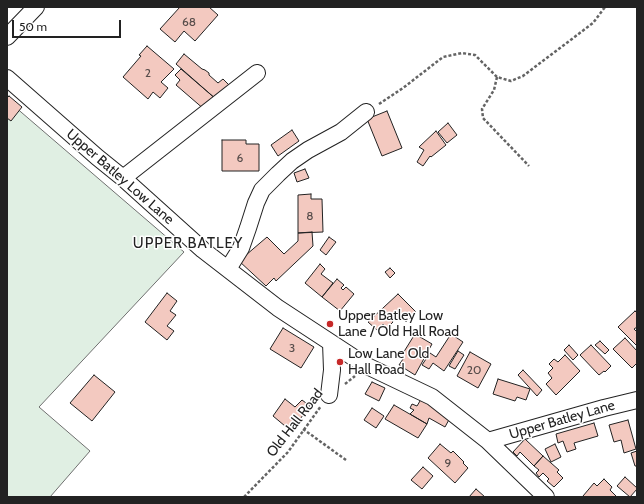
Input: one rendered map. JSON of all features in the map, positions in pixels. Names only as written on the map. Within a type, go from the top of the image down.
[{"type":"street","points":[[7,37],[36,7]]},
{"type":"street","points":[[123,178],[257,73]]},
{"type":"street","name":"Upper Batley Low Lane","points":[[7,78],[123,178],[203,250],[278,308],[365,365],[432,397],[488,441],[546,497]]},
{"type":"street","points":[[228,269],[241,248],[256,203],[262,190],[292,161],[308,150],[341,132],[366,112]]},
{"type":"street","points":[[329,395],[332,370],[331,343]]},
{"type":"street","name":"Upper Batley Lane","points":[[488,441],[637,400]]},
{"type":"path","points":[[366,112],[404,88],[443,57],[462,53],[475,56],[497,77],[510,81],[523,76],[593,22],[606,7]]},
{"type":"path","points":[[497,77],[494,90],[482,109],[483,118],[529,166]]},
{"type":"path","name":"Old Hall Road","points":[[244,497],[288,452],[303,429],[329,395],[356,376],[365,365]]},
{"type":"path","points":[[303,429],[346,460]]},
{"type":"green space","points":[[7,100],[184,252],[39,407],[90,451],[50,497],[7,497]]},
{"type":"building","points":[[180,7],[209,7],[218,15],[195,41],[184,31],[175,42],[160,29]]},
{"type":"building","points":[[147,46],[174,69],[161,82],[168,88],[160,98],[153,92],[148,99],[123,77],[141,56],[139,55]]},
{"type":"building","points":[[184,54],[209,73],[209,75],[218,83],[223,79],[232,88],[217,100],[176,64]]},
{"type":"building","points":[[181,69],[217,100],[205,110],[176,85],[180,80],[175,75]]},
{"type":"building","points":[[9,96],[22,107],[11,121],[7,118],[7,98]]},
{"type":"building","points":[[387,111],[402,148],[382,156],[367,119]]},
{"type":"building","points":[[448,123],[457,135],[447,143],[438,132]]},
{"type":"building","points":[[292,130],[299,141],[278,156],[271,145]]},
{"type":"building","points":[[436,131],[446,145],[431,157],[430,156],[423,166],[417,162],[424,150],[419,147]]},
{"type":"building","points":[[222,140],[246,140],[246,144],[259,144],[259,171],[222,171]]},
{"type":"building","points":[[305,169],[309,178],[297,182],[294,173]]},
{"type":"building","points":[[311,194],[311,199],[322,199],[323,232],[298,233],[298,195]]},
{"type":"building","points":[[312,232],[313,246],[276,281],[274,278],[266,286],[239,261],[267,237],[284,254],[298,241],[298,233]]},
{"type":"building","points":[[329,237],[336,242],[326,255],[320,250]]},
{"type":"building","points":[[320,264],[325,269],[321,274],[333,283],[322,297],[305,283]]},
{"type":"building","points":[[390,268],[395,273],[390,278],[385,272]]},
{"type":"building","points":[[337,279],[344,285],[341,288],[343,290],[346,287],[354,294],[340,311],[322,297]]},
{"type":"building","points":[[167,293],[177,301],[170,311],[176,315],[167,326],[174,331],[167,340],[145,322]]},
{"type":"building","points":[[398,294],[416,312],[406,322],[397,312],[390,318],[393,322],[387,328],[383,324],[377,330],[368,322]]},
{"type":"building","points":[[635,311],[637,313],[637,327],[634,329],[637,332],[637,346],[618,327]]},
{"type":"building","points":[[283,328],[314,347],[301,368],[270,349]]},
{"type":"building","points":[[415,334],[432,344],[415,375],[399,365],[403,359],[400,358]]},
{"type":"building","points":[[451,334],[463,342],[444,371],[433,363],[429,369],[422,365],[430,353],[436,357]]},
{"type":"building","points":[[625,338],[637,351],[637,363],[632,368],[613,349]]},
{"type":"building","points":[[600,341],[609,350],[605,354],[595,345]]},
{"type":"building","points":[[569,345],[578,355],[573,360],[564,350]]},
{"type":"building","points":[[591,345],[611,366],[599,375],[580,355]]},
{"type":"building","points":[[458,351],[464,355],[455,369],[449,366]]},
{"type":"building","points":[[470,352],[491,364],[478,388],[457,376]]},
{"type":"building","points":[[565,355],[580,371],[556,395],[546,384],[552,378],[548,373],[553,368],[549,364],[554,359],[558,362]]},
{"type":"building","points":[[523,370],[542,390],[537,396],[518,375]]},
{"type":"building","points":[[94,375],[115,392],[92,421],[70,403]]},
{"type":"building","points":[[498,379],[530,389],[526,400],[517,397],[515,401],[493,394]]},
{"type":"building","points":[[372,382],[385,388],[379,401],[365,394]]},
{"type":"building","points":[[423,396],[451,416],[445,427],[429,418],[427,424],[410,414],[414,410],[410,408],[412,404],[417,406]]},
{"type":"building","points":[[285,399],[295,407],[302,400],[310,406],[291,431],[273,416]]},
{"type":"building","points":[[394,405],[427,424],[418,438],[385,419]]},
{"type":"building","points":[[372,408],[384,416],[376,428],[364,420]]},
{"type":"building","points":[[628,420],[636,449],[624,453],[621,440],[614,442],[609,425]]},
{"type":"building","points":[[594,423],[598,436],[574,443],[576,449],[567,452],[563,441],[558,443],[556,434]]},
{"type":"building","points":[[525,439],[543,456],[534,466],[520,452],[517,456],[513,452]]},
{"type":"building","points":[[440,444],[451,453],[453,451],[468,468],[455,483],[428,458]]},
{"type":"building","points":[[555,444],[561,457],[551,462],[545,449]]},
{"type":"building","points":[[637,451],[637,466],[635,466],[631,453]]},
{"type":"building","points":[[543,456],[559,470],[557,472],[563,478],[554,487],[547,481],[549,479],[543,473],[539,477],[536,473],[539,470],[534,466]]},
{"type":"building","points":[[423,467],[433,476],[422,489],[411,480]]},
{"type":"building","points":[[625,477],[637,488],[630,497],[617,486]]},
{"type":"building","points":[[604,479],[612,487],[610,490],[617,497],[583,496],[594,483],[597,486]]},
{"type":"building","points":[[476,489],[485,497],[469,497]]},
{"type":"place","name":"Upper Batley Low Lane / Old Hall Road","points":[[330,324]]},
{"type":"place","name":"Low Lane Old Hall Road","points":[[340,362]]},
{"type":"district","name":"UPPER BATLEY","points":[[188,244]]}]
